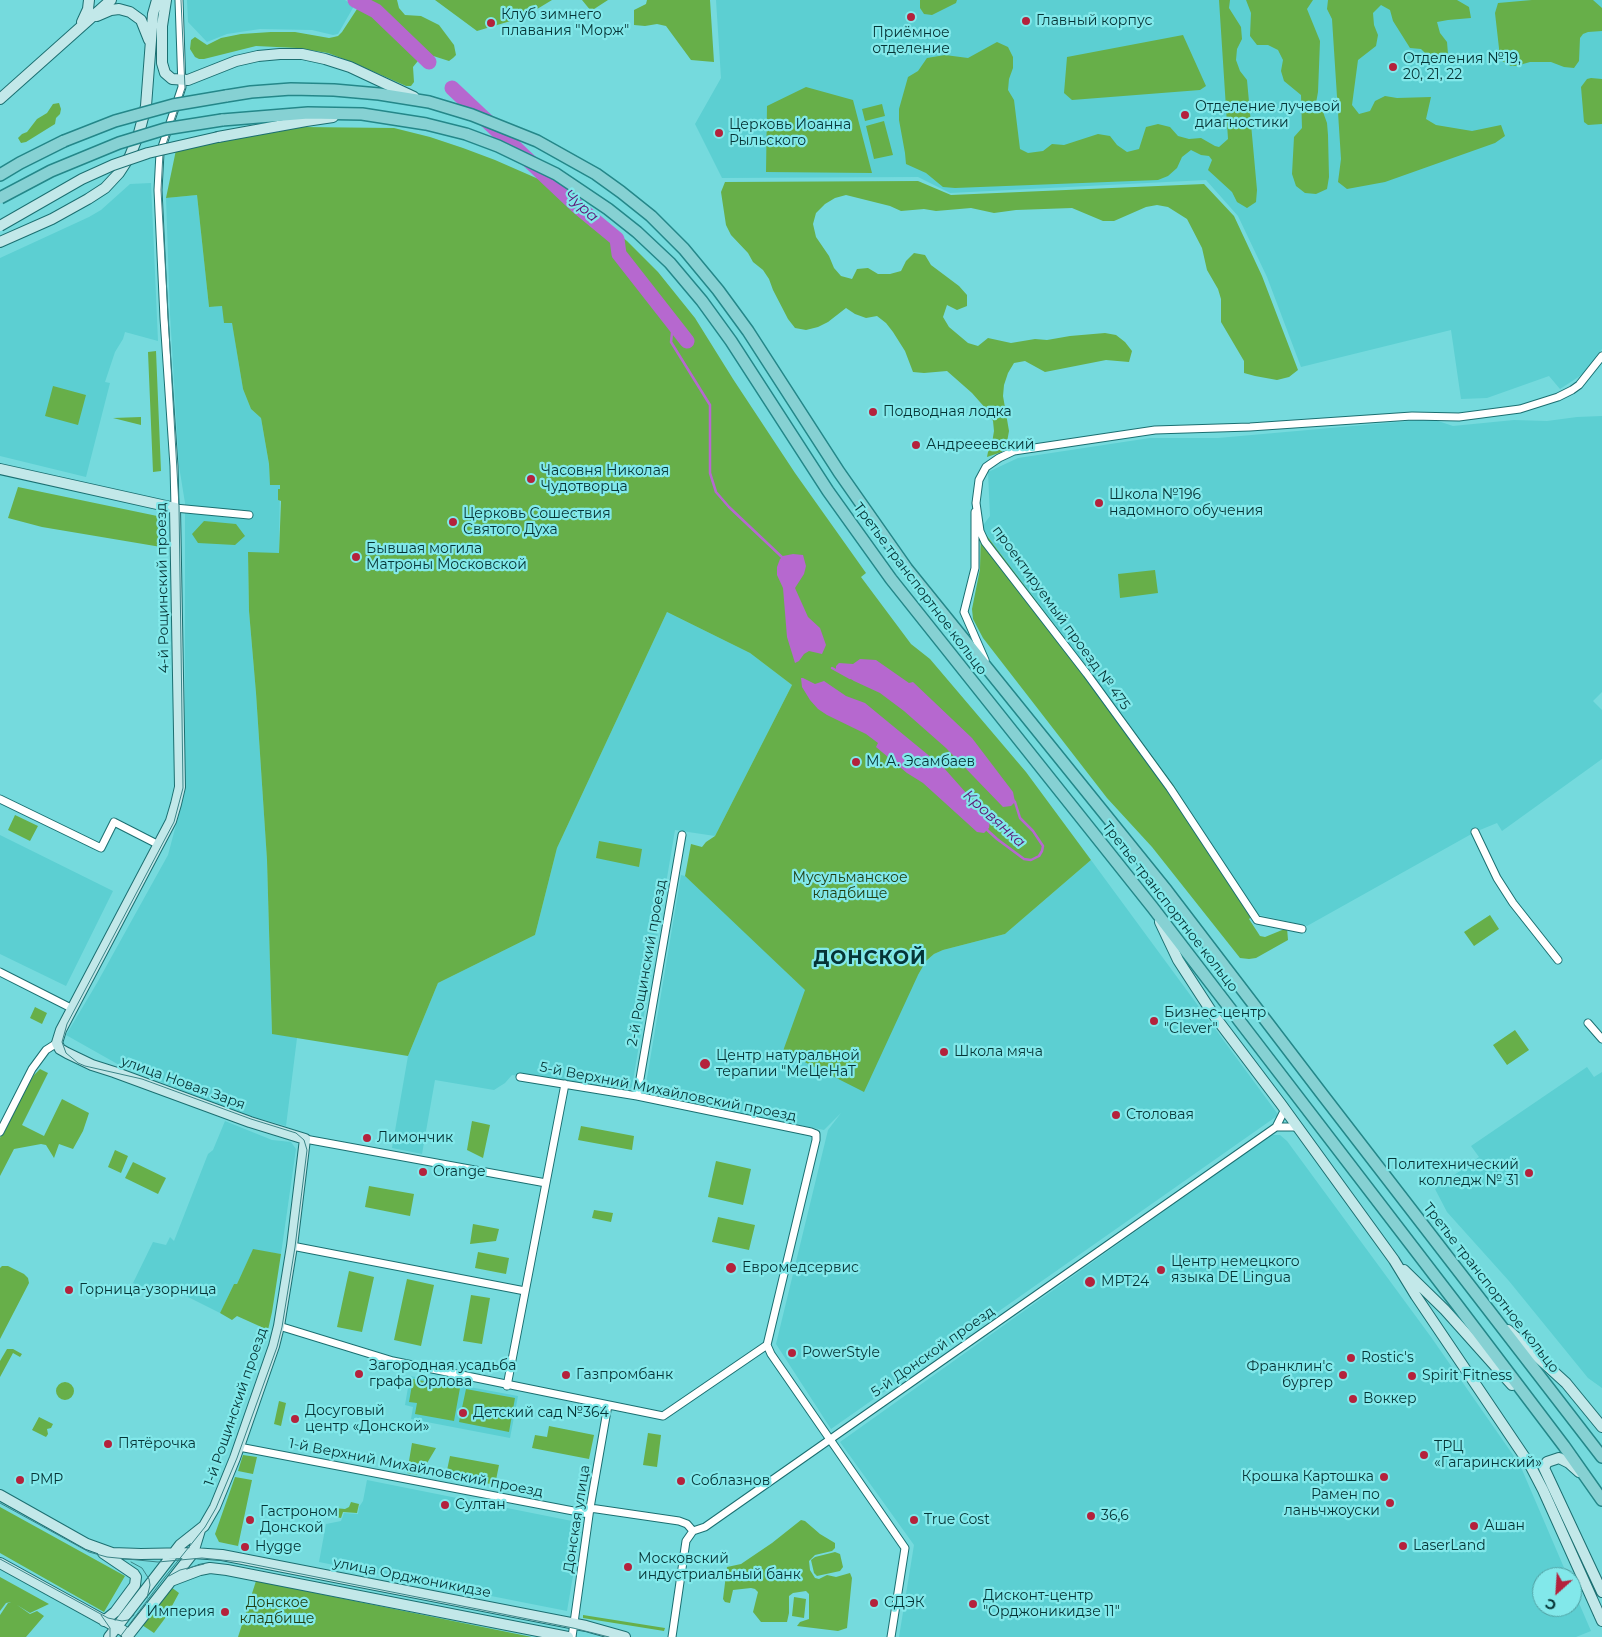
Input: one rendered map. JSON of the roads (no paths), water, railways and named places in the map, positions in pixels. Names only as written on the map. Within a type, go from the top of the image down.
[{"type":"main road","points":[[79,27],[88,9],[89,0]]},
{"type":"main road","points":[[0,99],[111,0]]},
{"type":"main road","points":[[0,242],[52,219],[88,199],[105,188],[119,173],[130,156],[140,133],[146,106],[153,14],[157,0]]},
{"type":"main road","points":[[166,0],[162,26],[162,68],[168,77],[175,80],[182,81],[193,78],[236,61],[258,56],[302,54],[350,67],[425,101]]},
{"type":"main road","points":[[79,27],[102,13],[111,10],[125,10],[135,14],[141,20],[148,35],[150,49]]},
{"type":"main road","name":"Третье транспортное кольцо","points":[[0,175],[64,141],[115,121],[173,104],[252,92],[291,89],[334,90],[425,101],[472,115],[537,141],[596,174],[651,216],[684,249],[718,290],[748,331],[839,472],[907,569],[1167,890],[1602,1457]]},
{"type":"main road","name":"Третье транспортное кольцо","points":[[0,198],[51,171],[119,143],[165,129],[222,120],[308,113],[362,114],[426,124],[466,134],[498,146],[556,174],[608,209],[637,232],[670,263],[702,301],[828,491],[891,579],[1153,908],[1552,1431],[1600,1498]]},
{"type":"main road","points":[[0,226],[82,179],[113,165],[148,153],[306,120],[362,114]]},
{"type":"main road","points":[[0,166],[28,153],[64,141]]},
{"type":"main road","points":[[0,469],[175,508]]},
{"type":"main road","name":"4-й Рощинский проезд","points":[[57,1043],[72,1009],[171,821],[180,787],[175,508]]},
{"type":"main road","points":[[1153,908],[1178,960],[1208,1006],[1394,1260],[1537,1478],[1602,1621]]},
{"type":"main road","name":"улица Новая Заря","points":[[57,1043],[60,1049],[67,1054],[92,1066],[114,1072],[250,1122],[305,1139]]},
{"type":"main road","name":"1-й Рощинский проезд","points":[[193,1553],[200,1530],[215,1507],[239,1447],[274,1346],[292,1246],[305,1139]]},
{"type":"main road","points":[[1394,1260],[1459,1325],[1552,1431]]},
{"type":"main road","points":[[1494,1317],[1566,1383],[1602,1427]]},
{"type":"main road","points":[[1600,1498],[1569,1463],[1559,1458],[1547,1462],[1544,1468],[1545,1471],[1602,1592]]},
{"type":"main road","points":[[0,1496],[96,1548],[128,1569],[136,1577],[134,1585],[115,1612],[104,1621]]},
{"type":"main road","name":"1-й Рощинский проезд","points":[[109,1637],[180,1545],[200,1530]]},
{"type":"main road","name":"улица Орджоникидзе","points":[[96,1548],[112,1553],[215,1554],[600,1629],[625,1637]]},
{"type":"main road","points":[[174,1553],[200,1570]]},
{"type":"main road","points":[[0,1563],[117,1627],[128,1636],[193,1553]]},
{"type":"main road","name":"улица Орджоникидзе","points":[[171,1581],[210,1568],[227,1570],[570,1637]]},
{"type":"street","name":"4-й Рощинский проезд","points":[[175,508],[158,190],[160,152],[182,87],[179,0]]},
{"type":"street","name":"проектируемый проезд № 475","points":[[1302,929],[1257,920],[1170,788],[1087,674],[985,542],[980,531],[976,503],[979,480],[986,467],[1014,451],[1155,430],[1250,427],[1412,416],[1459,417],[1498,413],[1538,404],[1572,390],[1579,385],[1602,356]]},
{"type":"street","points":[[976,503],[974,522],[975,568],[964,612],[991,674]]},
{"type":"street","points":[[175,508],[249,515]]},
{"type":"street","points":[[0,799],[101,848],[114,822],[159,845]]},
{"type":"street","points":[[1475,832],[1497,878],[1507,894],[1558,960]]},
{"type":"street","name":"2-й Рощинский проезд","points":[[637,1096],[682,835]]},
{"type":"street","points":[[0,972],[72,1009]]},
{"type":"street","points":[[1588,1022],[1602,1039]]},
{"type":"street","name":"4-й Рощинский проезд","points":[[0,1132],[32,1069],[46,1050],[57,1043]]},
{"type":"street","name":"5-й Верхний Михайловский проезд","points":[[520,1078],[637,1096],[816,1134],[767,1345]]},
{"type":"street","points":[[506,1386],[565,1084]]},
{"type":"street","points":[[1284,1109],[1276,1127],[1296,1127]]},
{"type":"street","name":"5-й Донской проезд","points":[[693,1531],[705,1527],[1276,1127]]},
{"type":"street","points":[[305,1139],[546,1183]]},
{"type":"street","points":[[292,1246],[525,1291]]},
{"type":"street","points":[[279,1326],[392,1361],[506,1386],[663,1416],[767,1345],[771,1354],[905,1548],[891,1637]]},
{"type":"street","name":"Донская улица","points":[[570,1637],[574,1624],[590,1511],[608,1405]]},
{"type":"street","name":"1-й Верхний Михайловский проезд","points":[[239,1447],[590,1511],[679,1521],[687,1524],[693,1531]]},
{"type":"street","points":[[672,1637],[686,1541],[693,1531]]},
{"type":"waterway","name":"Чура","points":[[355,0],[376,11],[429,62]]},
{"type":"waterway","name":"Чура","points":[[452,88],[577,206],[617,239],[619,254],[687,341]]},
{"type":"waterway","name":"Кровянка","points":[[673,324],[671,342],[710,405],[710,473],[716,492],[729,507],[784,559]]},
{"type":"waterway","name":"Кровянка","points":[[832,668],[850,678]]},
{"type":"waterway","name":"Кровянка","points":[[985,828],[1024,859],[1031,860],[1039,856],[1043,846],[1033,831],[1020,818],[1013,800]]},
{"type":"tram line","points":[[120,1637],[205,1527],[216,1508],[237,1458],[277,1347],[282,1327],[295,1247],[307,1150],[304,1140],[296,1133],[251,1119],[142,1079],[78,1063],[66,1053],[62,1042],[67,1024],[174,822],[183,788],[179,506],[161,190],[163,153],[185,88],[181,0]]},
{"type":"tram line","points":[[0,1503],[89,1552],[107,1557],[158,1562],[202,1558],[241,1562],[573,1628],[609,1637]]},
{"type":"tram line","points":[[0,1559],[108,1618],[122,1621],[128,1620],[134,1615]]},
{"type":"tram line","points":[[131,1562],[142,1568],[149,1579],[150,1585],[147,1598]]},
{"type":"tram line","points":[[169,1576],[180,1570],[204,1564]]},
{"type":"tram line","points":[[101,1615],[110,1628],[110,1637]]},
{"type":"place","name":"Приёмное отделение","points":[[911,17]]},
{"type":"place","name":"Главный корпус","points":[[1026,21]]},
{"type":"place","name":"Клуб зимнего плавания \"Морж\"","points":[[491,23]]},
{"type":"place","name":"Отделения №19, 20, 21, 22","points":[[1393,67]]},
{"type":"place","name":"Отделение лучевой диагностики","points":[[1185,115]]},
{"type":"place","name":"Церковь Иоанна Рыльского","points":[[719,133]]},
{"type":"place","name":"Подводная лодка","points":[[873,412]]},
{"type":"place","name":"Андрееевский","points":[[916,445]]},
{"type":"place","name":"Часовня Николая Чудотворца","points":[[531,479]]},
{"type":"place","name":"Школа №196 надомного обучения","points":[[1099,503]]},
{"type":"place","name":"Церковь Сошествия Святого Духа","points":[[453,522]]},
{"type":"place","name":"Бывшая могила Матроны Московской","points":[[356,557]]},
{"type":"place","name":"М. А. Эсамбаев","points":[[856,762]]},
{"type":"place","name":"Бизнес-центр \"Clever\"","points":[[1154,1021]]},
{"type":"place","name":"Школа мяча","points":[[944,1052]]},
{"type":"place","name":"Центр натуральной терапии \"МеЦеНаТ","points":[[705,1064]]},
{"type":"place","name":"Столовая","points":[[1116,1115]]},
{"type":"place","name":"Лимончик","points":[[367,1138]]},
{"type":"place","name":"Orange","points":[[423,1172]]},
{"type":"place","name":"Политехнический колледж № 31","points":[[1529,1173]]},
{"type":"place","name":"Евромедсервис","points":[[731,1268]]},
{"type":"place","name":"Центр немецкого языка DE Lingua","points":[[1161,1270]]},
{"type":"place","name":"МРТ24","points":[[1090,1282]]},
{"type":"place","name":"Горница-узорница","points":[[69,1290]]},
{"type":"place","name":"PowerStyle","points":[[792,1353]]},
{"type":"place","name":"Rostic's","points":[[1351,1358]]},
{"type":"place","name":"Загородная усадьба графа Орлова","points":[[359,1374]]},
{"type":"place","name":"Газпромбанк","points":[[566,1375]]},
{"type":"place","name":"Франклин'с бургер","points":[[1343,1375]]},
{"type":"place","name":"Spirit Fitness","points":[[1412,1376]]},
{"type":"place","name":"Воккер","points":[[1353,1399]]},
{"type":"place","name":"Детский сад №364","points":[[463,1413]]},
{"type":"place","name":"Досуговый центр «Донской»","points":[[295,1419]]},
{"type":"place","name":"Пятёрочка","points":[[108,1444]]},
{"type":"place","name":"ТРЦ «Гагаринский»","points":[[1424,1455]]},
{"type":"place","name":"Крошка Картошка","points":[[1384,1477]]},
{"type":"place","name":"PMP","points":[[20,1480]]},
{"type":"place","name":"Соблазнов","points":[[681,1481]]},
{"type":"place","name":"Рамен по ланьчжоуски","points":[[1390,1503]]},
{"type":"place","name":"Султан","points":[[445,1505]]},
{"type":"place","name":"36,6","points":[[1091,1516]]},
{"type":"place","name":"Гастроном Донской","points":[[250,1520]]},
{"type":"place","name":"True Cost","points":[[914,1520]]},
{"type":"place","name":"Ашан","points":[[1474,1526]]},
{"type":"place","name":"LaserLand","points":[[1403,1546]]},
{"type":"place","name":"Hygge","points":[[245,1547]]},
{"type":"place","name":"Московский индустриальный банк","points":[[628,1567]]},
{"type":"place","name":"СДЭК","points":[[874,1603]]},
{"type":"place","name":"Дисконт-центр \"Орджоникидзе 11\"","points":[[973,1604]]},
{"type":"place","name":"Империя","points":[[225,1612]]},
{"type":"district","name":"ДОНСКОЙ","points":[[870,958]]},
{"type":"park label","name":"Мусульманское кладбище","points":[[850,886]]},
{"type":"park label","name":"Донское кладбище","points":[[277,1612]]}]
